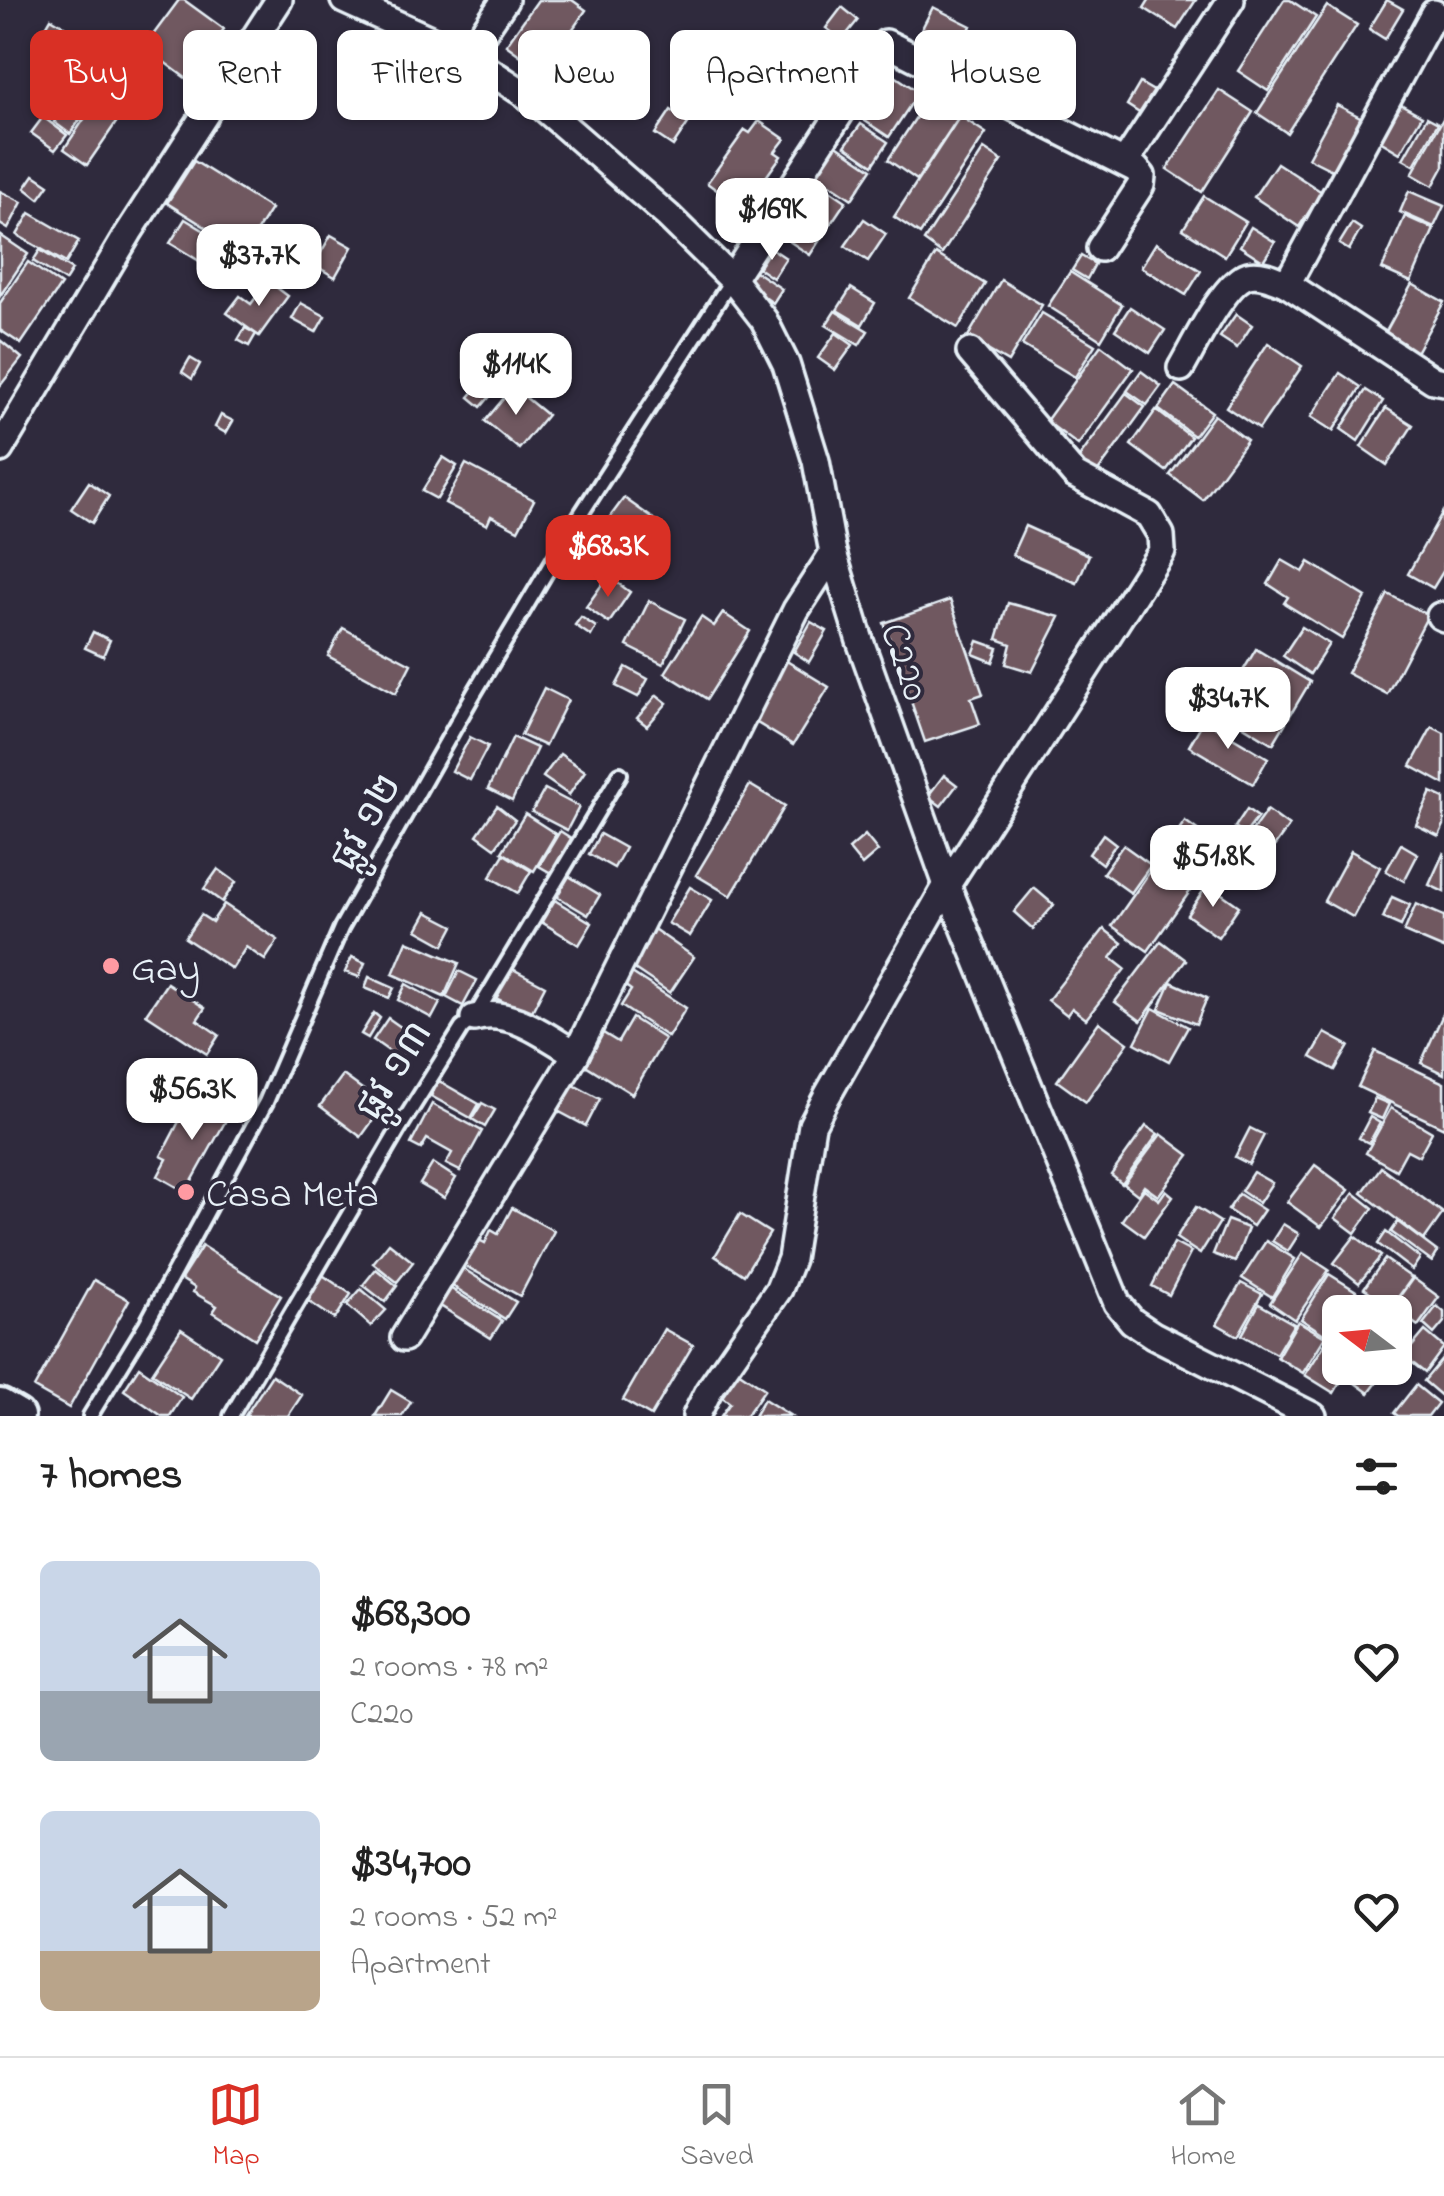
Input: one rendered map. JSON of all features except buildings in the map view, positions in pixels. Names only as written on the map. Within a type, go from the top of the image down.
[{"type":"street","points":[[0,449],[130,232],[279,0]]},
{"type":"street","name":"C220","points":[[344,0],[409,30]]},
{"type":"street","points":[[485,30],[506,0]]},
{"type":"street","points":[[1125,162],[1231,0]]},
{"type":"street","points":[[1287,284],[1433,11]]},
{"type":"street","points":[[732,278],[886,43],[1125,162],[1142,176],[1141,184],[1100,248]]},
{"type":"street","name":"C220","points":[[498,78],[560,121],[668,216],[732,278],[764,320],[786,364],[816,461],[833,553],[860,641],[948,885],[1117,1303],[1153,1335],[1314,1416]]},
{"type":"street","points":[[1181,368],[1237,280],[1250,274],[1269,276],[1287,284],[1433,380],[1444,382]]},
{"type":"street","points":[[696,1416],[709,1390],[779,1289],[791,1259],[812,1125],[948,885],[1162,551],[1161,534],[1149,515],[1075,475],[970,352]]},
{"type":"street","points":[[404,1338],[576,1054],[796,610],[833,553]]},
{"type":"street","name":"ផ្លូវ ១៣","points":[[474,1018],[490,1013],[506,1017],[576,1054]]},
{"type":"street","points":[[0,1406],[18,1416]]},
{"type":"lane","name":"ផ្លូវ ១២","points":[[90,1416],[145,1326],[266,1102],[341,928],[360,894],[579,516],[732,278]]},
{"type":"lane","points":[[474,1018],[620,774]]},
{"type":"lane","name":"ផ្លូវ ១៣","points":[[231,1416],[400,1127],[462,1028],[474,1018]]},
{"type":"place","name":"Gay","points":[[111,966]]},
{"type":"place","name":"Casa Meta","points":[[186,1192]]}]
